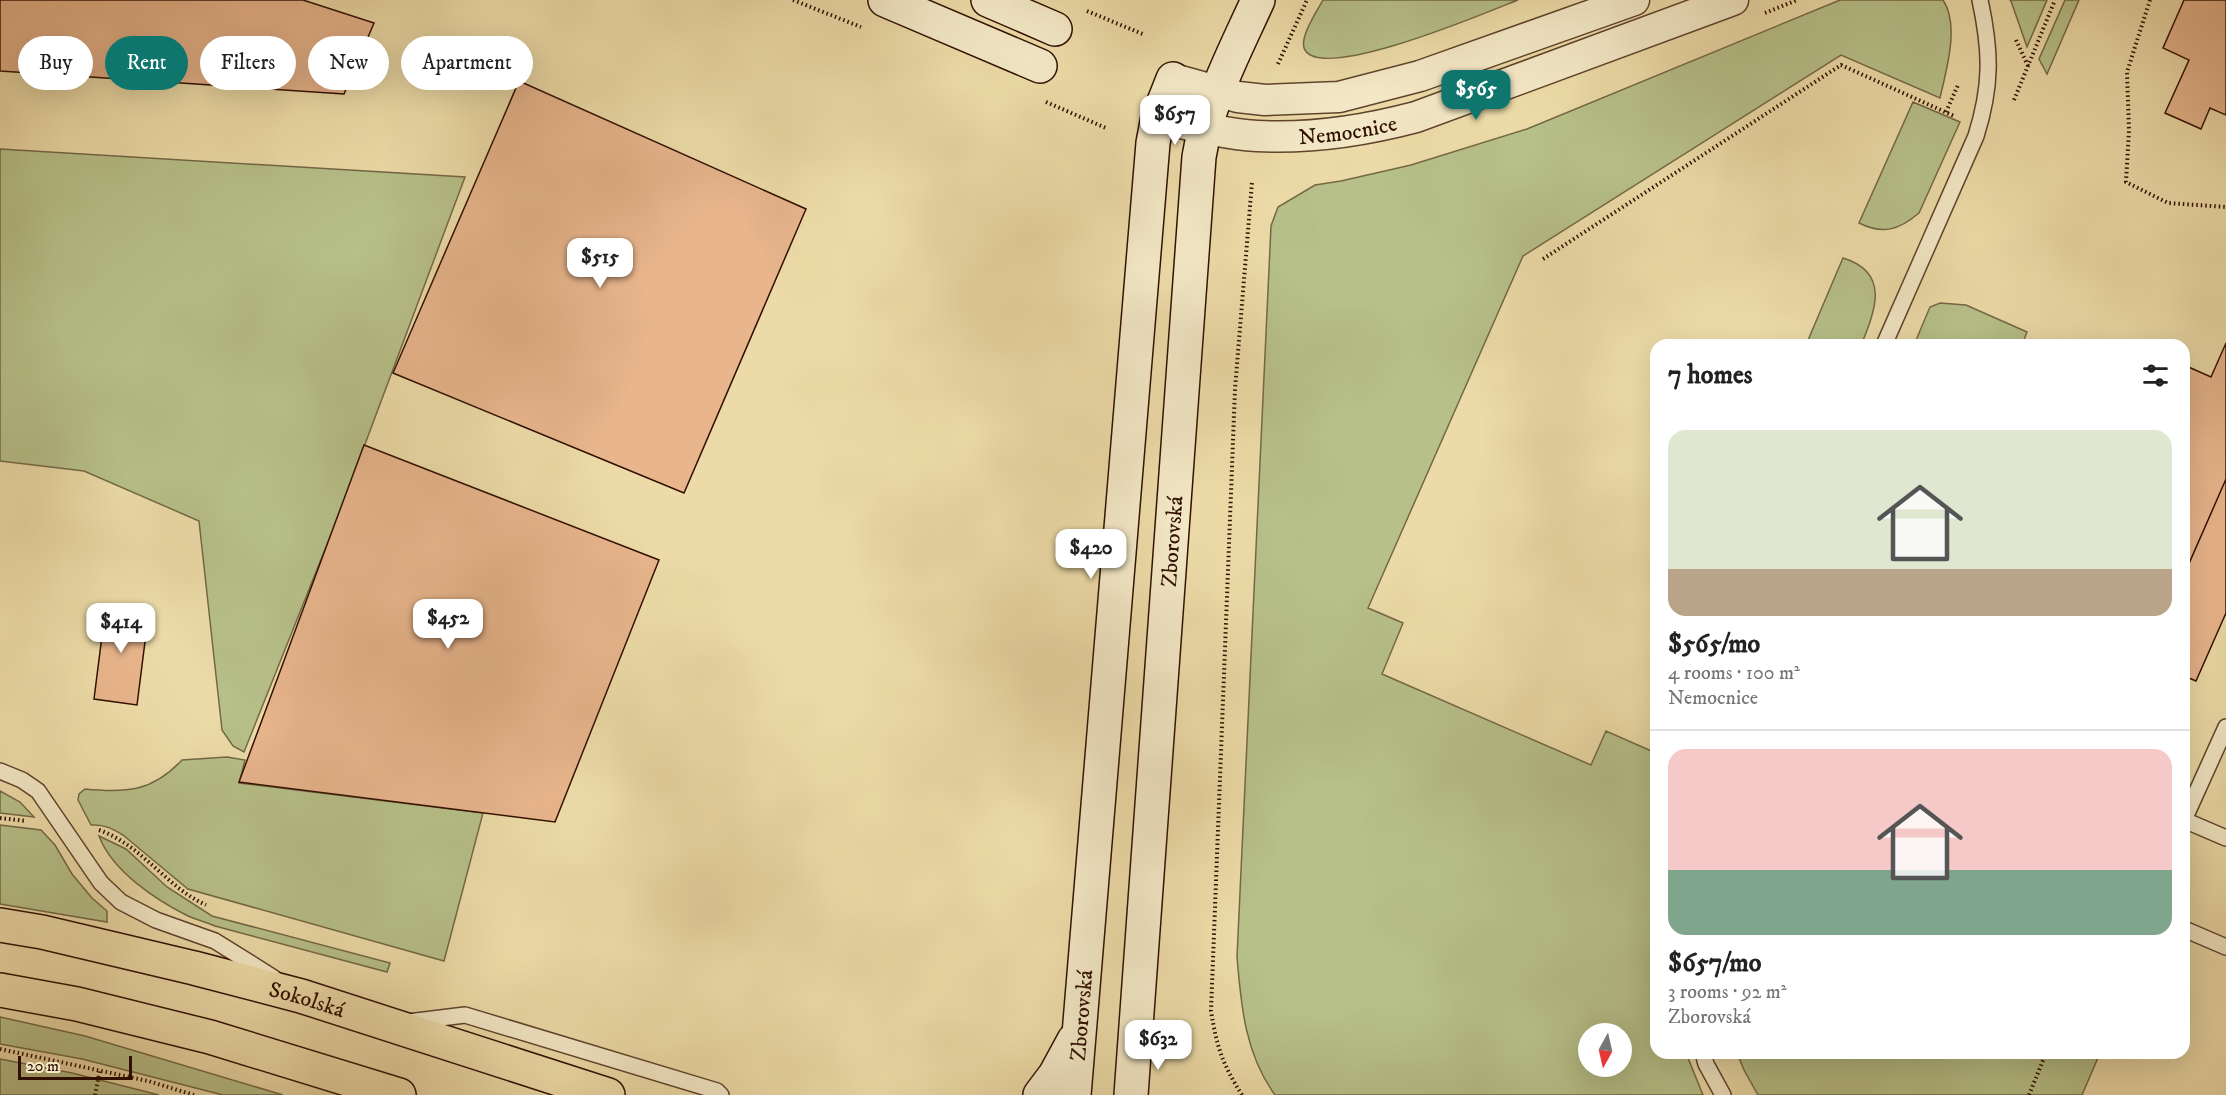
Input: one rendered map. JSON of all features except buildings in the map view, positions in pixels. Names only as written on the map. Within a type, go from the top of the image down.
[{"type":"main road","name":"Sokolská","points":[[0,925],[42,932],[301,996],[608,1095]]},
{"type":"main road","points":[[0,990],[76,1004],[210,1037],[399,1095]]},
{"type":"street","points":[[885,0],[1040,66]]},
{"type":"street","points":[[988,0],[1055,29]]},
{"type":"street","name":"Zborovská","points":[[1131,1095],[1199,157],[1203,129],[1216,91],[1258,0]]},
{"type":"street","name":"Nemocnice","points":[[1173,79],[1216,91],[1265,100],[1339,97],[1420,76],[1634,0]]},
{"type":"street","name":"Nemocnice","points":[[1158,117],[1203,129],[1257,136],[1329,135],[1373,128],[1416,117],[1732,0]]},
{"type":"street","name":"Zborovská","points":[[1074,1095],[1153,143],[1158,117],[1173,79]]},
{"type":"street","points":[[1040,1095],[1055,1075],[1079,1031]]},
{"type":"street","points":[[1135,1044],[1155,1095]]},
{"type":"lane","points":[[1887,339],[1979,126],[1985,106],[1989,77],[1988,52],[1980,0]]},
{"type":"lane","points":[[2190,807],[2226,727]]},
{"type":"lane","points":[[0,771],[22,780],[38,791],[101,883],[121,902],[156,920],[215,941],[301,996]]},
{"type":"lane","points":[[2190,823],[2226,838]]},
{"type":"lane","points":[[2190,932],[2226,947]]},
{"type":"lane","points":[[388,1024],[465,1015],[717,1090],[721,1095]]},
{"type":"lane","points":[[1704,1059],[1723,1095]]},
{"type":"path","points":[[1275,72],[1307,0]]},
{"type":"path","points":[[2150,0],[2127,72],[2129,130],[2126,182],[2168,203],[2226,207]]},
{"type":"path","points":[[1081,9],[1144,35]]},
{"type":"path","points":[[1544,259],[1841,65],[1979,126]]},
{"type":"path","points":[[1242,1095],[1225,1068],[1216,1044],[1210,1011],[1235,389],[1252,182]]},
{"type":"path","points":[[60,825],[111,834],[143,857],[183,892],[206,905]]},
{"type":"path","points":[[0,1049],[148,1081],[194,1095]]},
{"type":"path","points":[[2029,1095],[2044,1059]]},
{"type":"path","points":[[95,1095],[100,1071]]},
{"type":"green space","points":[[1323,0],[1518,0],[1407,42],[1342,57],[1318,58],[1305,50],[1304,39]]},
{"type":"green space","points":[[1840,0],[1943,0],[1948,10],[1951,22],[1950,48],[1940,98],[1841,55],[1523,256],[1368,608],[1403,623],[1382,674],[1591,765],[1606,731],[1650,750],[1650,1059],[1688,1059],[1703,1095],[1275,1095],[1257,1063],[1246,1029],[1237,957],[1271,226],[1278,207],[1315,185],[1411,165],[1527,129]]},
{"type":"green space","points":[[2047,0],[2027,47],[2011,1]]},
{"type":"green space","points":[[2065,0],[2079,0],[2047,74],[2039,59]]},
{"type":"green space","points":[[1913,102],[1960,122],[1919,213],[1898,227],[1883,230],[1868,227],[1859,223]]},
{"type":"green space","points":[[0,149],[465,177],[334,527],[244,752],[233,746],[222,730],[199,521],[84,471],[0,461]]},
{"type":"green space","points":[[1843,258],[1858,264],[1868,273],[1875,294],[1871,319],[1863,339],[1809,339]]},
{"type":"green space","points":[[1940,303],[1966,305],[2027,332],[2024,339],[1917,339],[1930,307]]},
{"type":"green space","points":[[227,757],[245,760],[239,783],[483,813],[444,961],[188,889],[123,835],[104,826],[91,825],[78,800],[79,794],[85,789],[126,790],[149,784],[171,771],[182,760]]},
{"type":"green space","points":[[0,791],[20,802],[34,817],[0,813]]},
{"type":"green space","points":[[0,825],[41,830],[55,845],[72,874],[92,898],[107,911],[107,922],[0,904]]},
{"type":"green space","points":[[99,836],[126,849],[167,887],[212,916],[390,963],[387,972],[215,926],[188,916],[162,902],[136,883],[114,861]]},
{"type":"green space","points":[[0,1017],[85,1036],[283,1095],[223,1095],[82,1059],[0,1044]]},
{"type":"green space","points":[[0,1059],[72,1073],[159,1095],[0,1095]]},
{"type":"green space","points":[[1739,1059],[2097,1059],[2082,1095],[1758,1095]]}]
